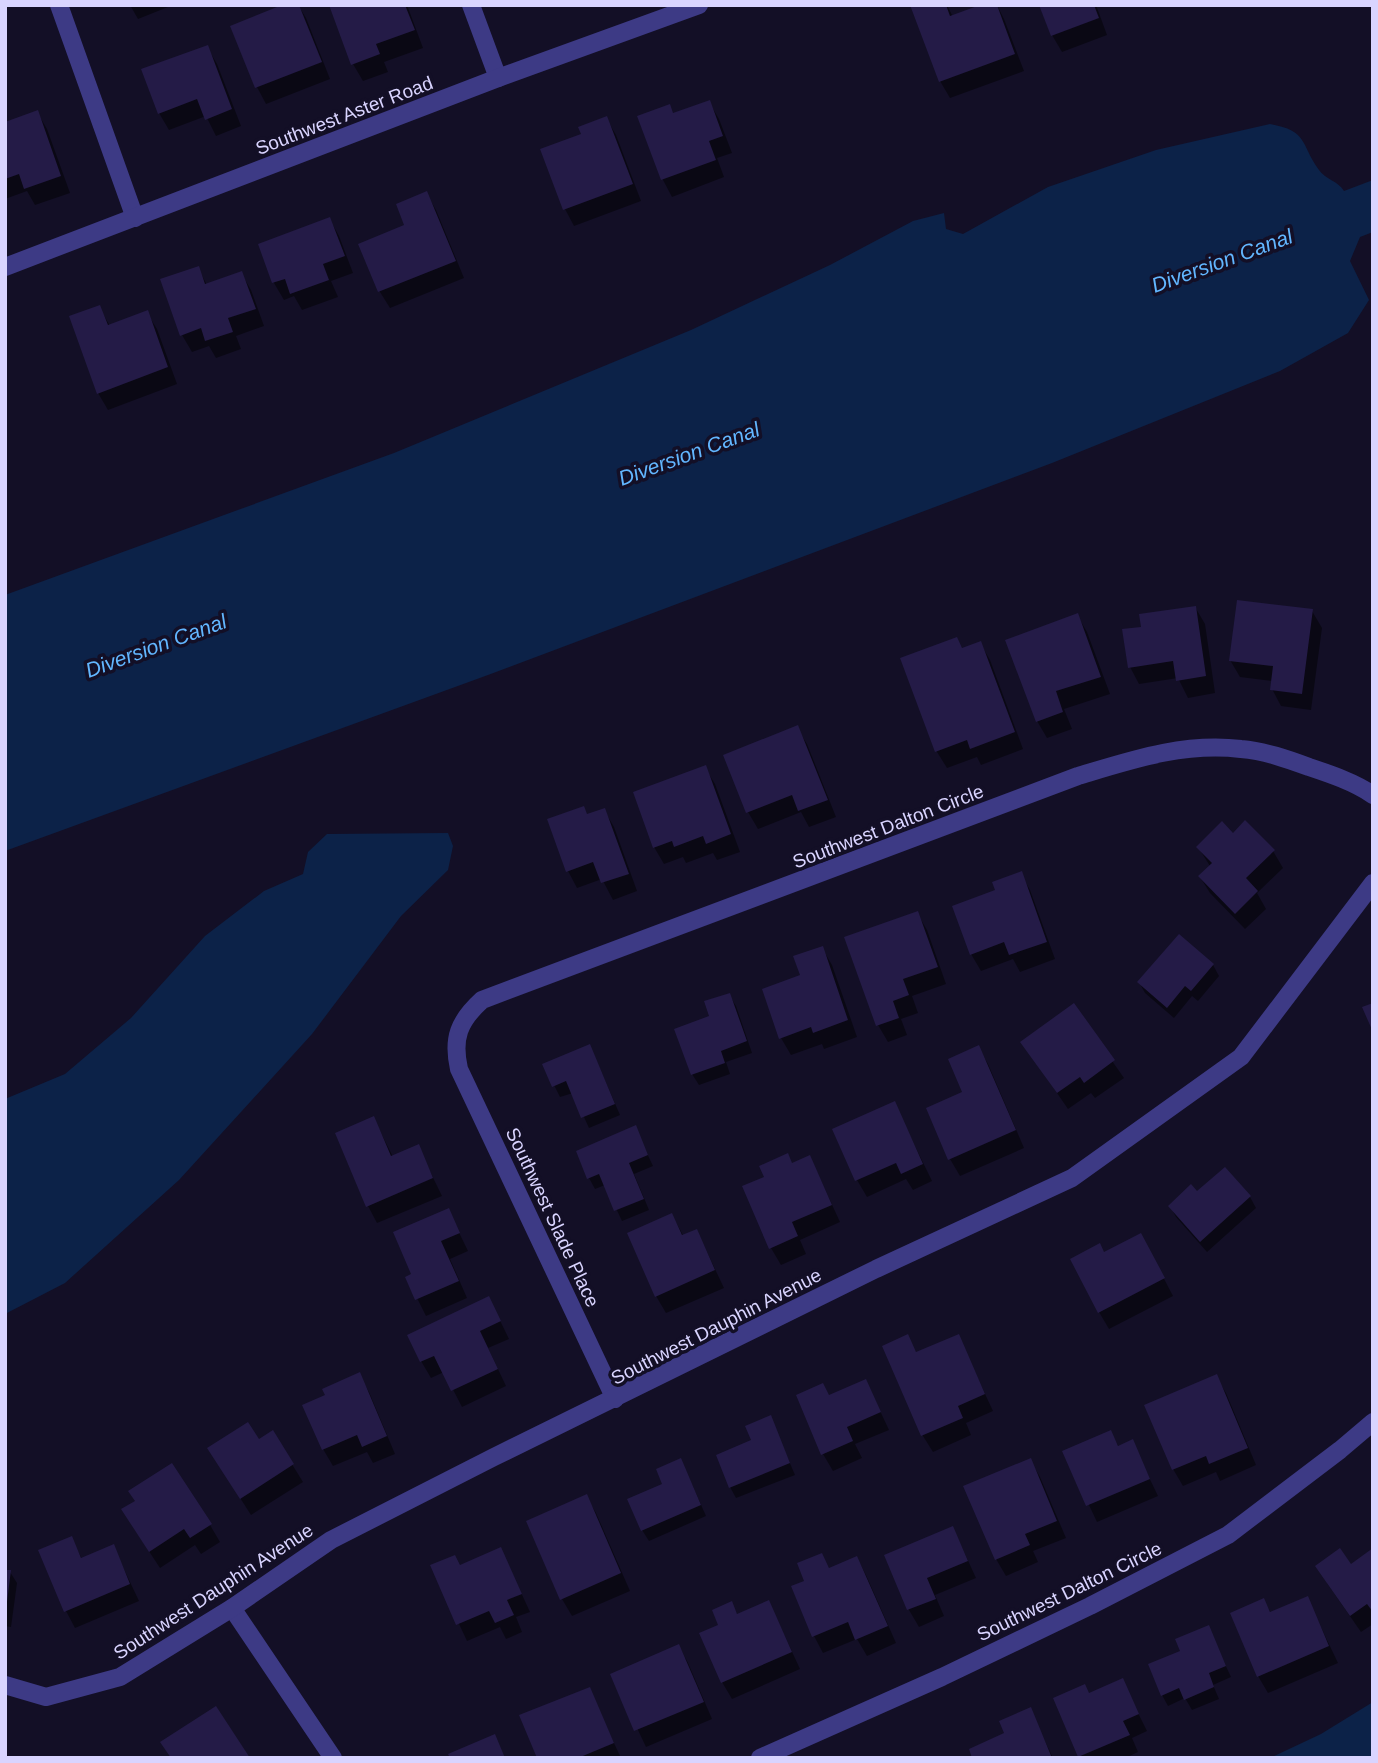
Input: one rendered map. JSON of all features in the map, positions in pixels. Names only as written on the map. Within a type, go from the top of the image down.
[{"type":"street","points":[[59,5],[135,218]]},
{"type":"street","points":[[471,5],[498,78]]},
{"type":"street","name":"Southwest Aster Road","points":[[5,267],[498,78],[699,5]]},
{"type":"street","name":"Southwest Dalton Circle","points":[[455,1052],[457,1035],[463,1021],[482,1000],[1078,776],[1139,757],[1174,750],[1241,748],[1275,755],[1320,771],[1373,795]]},
{"type":"street","name":"Southwest Dauphin Avenue","points":[[5,1685],[46,1697],[120,1678],[232,1608],[331,1540],[876,1269],[1072,1178],[1241,1057],[1373,883]]},
{"type":"street","name":"Southwest Slade Place","points":[[455,1052],[459,1069],[615,1399]]},
{"type":"street","name":"Southwest Dalton Circle","points":[[760,1758],[967,1665],[1228,1535],[1373,1422]]},
{"type":"street","points":[[232,1608],[333,1758]]},
{"type":"water","name":"Diversion Canal","points":[[1270,124],[1298,135],[1319,170],[1344,191],[1373,180],[1373,232],[1360,237],[1350,261],[1369,300],[1348,333],[1280,371],[1052,463],[488,675],[5,851],[5,595],[394,453],[691,330],[830,265],[913,221],[944,213],[946,229],[963,234],[1048,187],[1156,150]]},
{"type":"water","points":[[448,833],[453,846],[448,870],[401,916],[312,1034],[179,1180],[65,1283],[5,1314],[5,1099],[65,1074],[131,1018],[205,936],[264,891],[303,874],[308,852],[327,834]]},
{"type":"water","points":[[1373,1702],[1373,1758],[1270,1758],[1321,1734]]},
{"type":"building","points":[[282,5],[299,5],[322,62],[255,88],[230,26]]},
{"type":"building","points":[[329,5],[405,5],[415,30],[376,44],[380,54],[351,65]]},
{"type":"building","points":[[910,5],[946,5],[950,16],[980,5],[997,5],[1015,54],[939,82]]},
{"type":"building","points":[[1039,5],[1094,5],[1099,18],[1051,36]]},
{"type":"building","points":[[208,45],[232,109],[205,120],[197,99],[158,114],[141,69]]},
{"type":"building","points":[[710,100],[723,136],[709,141],[716,160],[661,180],[637,116],[670,104],[673,113]]},
{"type":"building","points":[[38,110],[61,176],[24,189],[19,174],[5,179],[5,122]]},
{"type":"building","points":[[607,116],[633,184],[563,210],[540,149],[581,134],[578,127]]},
{"type":"building","points":[[427,191],[456,261],[378,292],[358,244],[404,225],[396,204]]},
{"type":"building","points":[[330,217],[345,256],[323,264],[329,280],[290,294],[285,279],[272,283],[258,244]]},
{"type":"building","points":[[199,266],[205,284],[242,271],[256,309],[228,318],[233,332],[205,341],[201,328],[180,336],[160,279]]},
{"type":"building","points":[[100,305],[108,325],[148,310],[168,367],[97,394],[69,316]]},
{"type":"building","points":[[1237,600],[1313,609],[1302,694],[1270,690],[1273,666],[1229,661]]},
{"type":"building","points":[[1196,606],[1206,676],[1176,681],[1173,661],[1128,668],[1122,629],[1141,627],[1139,614]]},
{"type":"building","points":[[1078,613],[1101,677],[1056,691],[1063,712],[1036,722],[1005,640]]},
{"type":"building","points":[[957,637],[962,648],[981,641],[1015,732],[970,749],[967,740],[935,752],[900,658]]},
{"type":"building","points":[[798,725],[828,800],[798,811],[792,795],[746,813],[723,755]]},
{"type":"building","points":[[706,765],[731,834],[706,844],[703,836],[674,847],[672,841],[653,848],[633,792]]},
{"type":"building","points":[[584,806],[587,814],[605,808],[629,874],[601,883],[593,862],[566,872],[547,819]]},
{"type":"building","points":[[1245,820],[1275,850],[1246,878],[1258,891],[1235,914],[1198,876],[1212,863],[1196,847],[1222,821],[1233,833]]},
{"type":"building","points":[[1022,871],[1047,942],[1009,955],[1004,942],[970,955],[952,906],[995,890],[992,882]]},
{"type":"building","points":[[918,911],[938,967],[903,979],[909,995],[893,1001],[899,1018],[876,1026],[844,937]]},
{"type":"building","points":[[1179,934],[1214,964],[1191,991],[1185,986],[1167,1008],[1137,982]]},
{"type":"building","points":[[823,946],[848,1020],[813,1033],[811,1027],[779,1039],[762,989],[800,975],[793,956]]},
{"type":"building","points":[[730,993],[747,1041],[721,1051],[725,1063],[691,1075],[674,1029],[709,1016],[704,1001]]},
{"type":"building","points":[[1074,1003],[1115,1060],[1084,1083],[1080,1077],[1057,1093],[1020,1042]]},
{"type":"building","points":[[1373,1003],[1373,1032],[1362,1007]]},
{"type":"building","points":[[590,1044],[615,1104],[581,1118],[566,1081],[552,1087],[542,1064]]},
{"type":"building","points":[[979,1045],[1016,1130],[948,1160],[926,1108],[962,1092],[948,1059]]},
{"type":"building","points":[[895,1101],[923,1164],[901,1174],[896,1163],[855,1181],[832,1129]]},
{"type":"building","points":[[374,1116],[391,1156],[419,1144],[433,1178],[366,1207],[335,1133]]},
{"type":"building","points":[[636,1125],[648,1155],[629,1163],[644,1199],[614,1211],[599,1174],[587,1179],[576,1151]]},
{"type":"building","points":[[788,1153],[792,1163],[810,1155],[832,1205],[792,1222],[798,1236],[769,1249],[742,1186],[764,1177],[759,1166]]},
{"type":"building","points":[[1225,1167],[1251,1196],[1200,1242],[1168,1206],[1191,1184],[1197,1191]]},
{"type":"building","points":[[449,1208],[460,1233],[441,1241],[459,1281],[415,1300],[405,1277],[411,1274],[393,1232]]},
{"type":"building","points":[[672,1213],[682,1235],[697,1229],[715,1270],[655,1297],[627,1233]]},
{"type":"building","points":[[1141,1233],[1165,1278],[1098,1313],[1070,1259],[1100,1243],[1104,1252]]},
{"type":"building","points":[[489,1296],[501,1321],[480,1331],[498,1369],[451,1391],[434,1356],[420,1362],[407,1335]]},
{"type":"building","points":[[908,1334],[916,1352],[959,1334],[985,1394],[958,1406],[963,1418],[921,1436],[882,1346]]},
{"type":"building","points":[[360,1372],[387,1436],[362,1447],[357,1435],[322,1450],[302,1405],[325,1395],[322,1389]]},
{"type":"building","points":[[1217,1374],[1248,1448],[1209,1464],[1206,1456],[1172,1470],[1144,1405]]},
{"type":"building","points":[[866,1379],[881,1412],[847,1427],[853,1441],[821,1455],[796,1395],[823,1383],[829,1395]]},
{"type":"building","points":[[771,1415],[790,1463],[729,1488],[716,1455],[751,1440],[745,1426]]},
{"type":"building","points":[[248,1422],[259,1439],[273,1430],[294,1464],[240,1499],[207,1448]]},
{"type":"building","points":[[1111,1430],[1118,1446],[1133,1439],[1150,1479],[1086,1506],[1062,1451]]},
{"type":"building","points":[[681,1458],[701,1505],[641,1531],[627,1499],[662,1484],[656,1469]]},
{"type":"building","points":[[1031,1458],[1057,1521],[1025,1534],[1030,1545],[995,1560],[963,1486]]},
{"type":"building","points":[[172,1463],[212,1524],[190,1538],[184,1529],[149,1552],[121,1509],[135,1501],[128,1491]]},
{"type":"building","points":[[587,1494],[621,1573],[560,1600],[526,1521]]},
{"type":"building","points":[[953,1526],[968,1561],[927,1578],[936,1599],[907,1610],[884,1555]]},
{"type":"building","points":[[72,1536],[81,1558],[114,1544],[130,1584],[64,1612],[38,1550]]},
{"type":"building","points":[[501,1547],[522,1594],[507,1600],[514,1615],[495,1623],[489,1611],[456,1625],[430,1565],[455,1555],[460,1565]]},
{"type":"building","points":[[1340,1548],[1351,1564],[1373,1548],[1373,1612],[1367,1604],[1350,1616],[1315,1566]]},
{"type":"building","points":[[822,1553],[829,1568],[857,1556],[888,1626],[855,1640],[848,1622],[812,1637],[791,1586],[804,1581],[797,1563]]},
{"type":"building","points":[[5,1570],[11,1570],[7,1602],[5,1601]]},
{"type":"building","points":[[1308,1596],[1329,1646],[1257,1677],[1230,1613],[1264,1598],[1270,1612]]},
{"type":"building","points":[[769,1600],[792,1652],[721,1683],[699,1633],[718,1625],[712,1610],[732,1601],[737,1614]]},
{"type":"building","points":[[1209,1625],[1226,1666],[1209,1673],[1214,1687],[1184,1700],[1179,1688],[1161,1696],[1148,1664],[1180,1651],[1175,1639]]},
{"type":"building","points":[[679,1644],[704,1702],[634,1731],[610,1674]]},
{"type":"building","points":[[1123,1678],[1139,1714],[1123,1721],[1130,1735],[1078,1757],[1053,1698],[1085,1684],[1089,1693]]},
{"type":"building","points":[[590,1687],[614,1743],[578,1758],[537,1758],[519,1715]]},
{"type":"building","points":[[216,1706],[250,1758],[171,1758],[160,1742]]},
{"type":"building","points":[[1031,1707],[1052,1758],[972,1758],[969,1749],[1004,1733],[999,1721]]},
{"type":"building","points":[[495,1734],[505,1758],[450,1758],[448,1754]]}]
